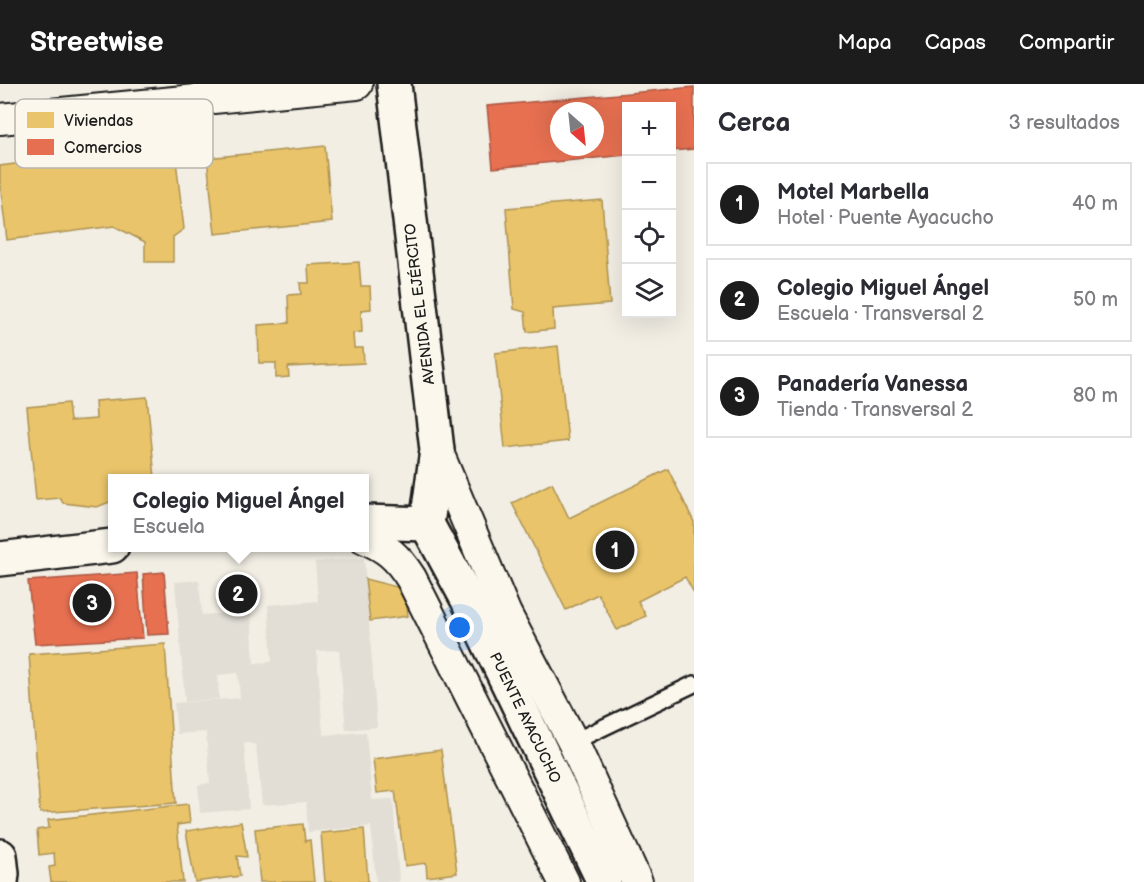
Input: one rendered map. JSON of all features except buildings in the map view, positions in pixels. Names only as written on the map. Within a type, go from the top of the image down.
[{"type":"main road","name":"AVENIDA EL EJÉRCITO","points":[[394,84],[437,450],[427,524]]},
{"type":"main road","points":[[369,522],[427,524]]},
{"type":"main road","name":"PUENTE AYACUCHO","points":[[427,524],[468,600],[547,765],[623,881]]},
{"type":"main road","points":[[0,559],[108,546]]},
{"type":"main road","points":[[0,856],[1,882]]},
{"type":"street","points":[[208,99],[357,84]]},
{"type":"street","points":[[0,120],[15,118]]},
{"type":"street","points":[[437,450],[506,614],[573,742],[623,881]]},
{"type":"street","points":[[369,540],[383,546],[399,560],[411,578],[564,882]]},
{"type":"lane","points":[[573,742],[694,684]]},
{"type":"shaded area","points":[[364,558],[377,727],[346,730],[339,650],[317,651],[323,735],[366,732],[372,800],[393,799],[399,882],[376,882],[371,826],[308,832],[306,802],[262,805],[256,745],[244,742],[249,809],[200,813],[198,785],[210,783],[206,732],[177,734],[174,703],[240,698],[238,673],[218,675],[219,699],[185,702],[175,582],[199,580],[202,615],[251,611],[254,663],[272,662],[268,605],[318,601],[315,562]]},
{"type":"place","name":"Motel Marbella","points":[[615,550]]},
{"type":"place","name":"Colegio Miguel Ángel","points":[[238,594]]},
{"type":"place","name":"Panadería Vanessa","points":[[92,603]]}]
